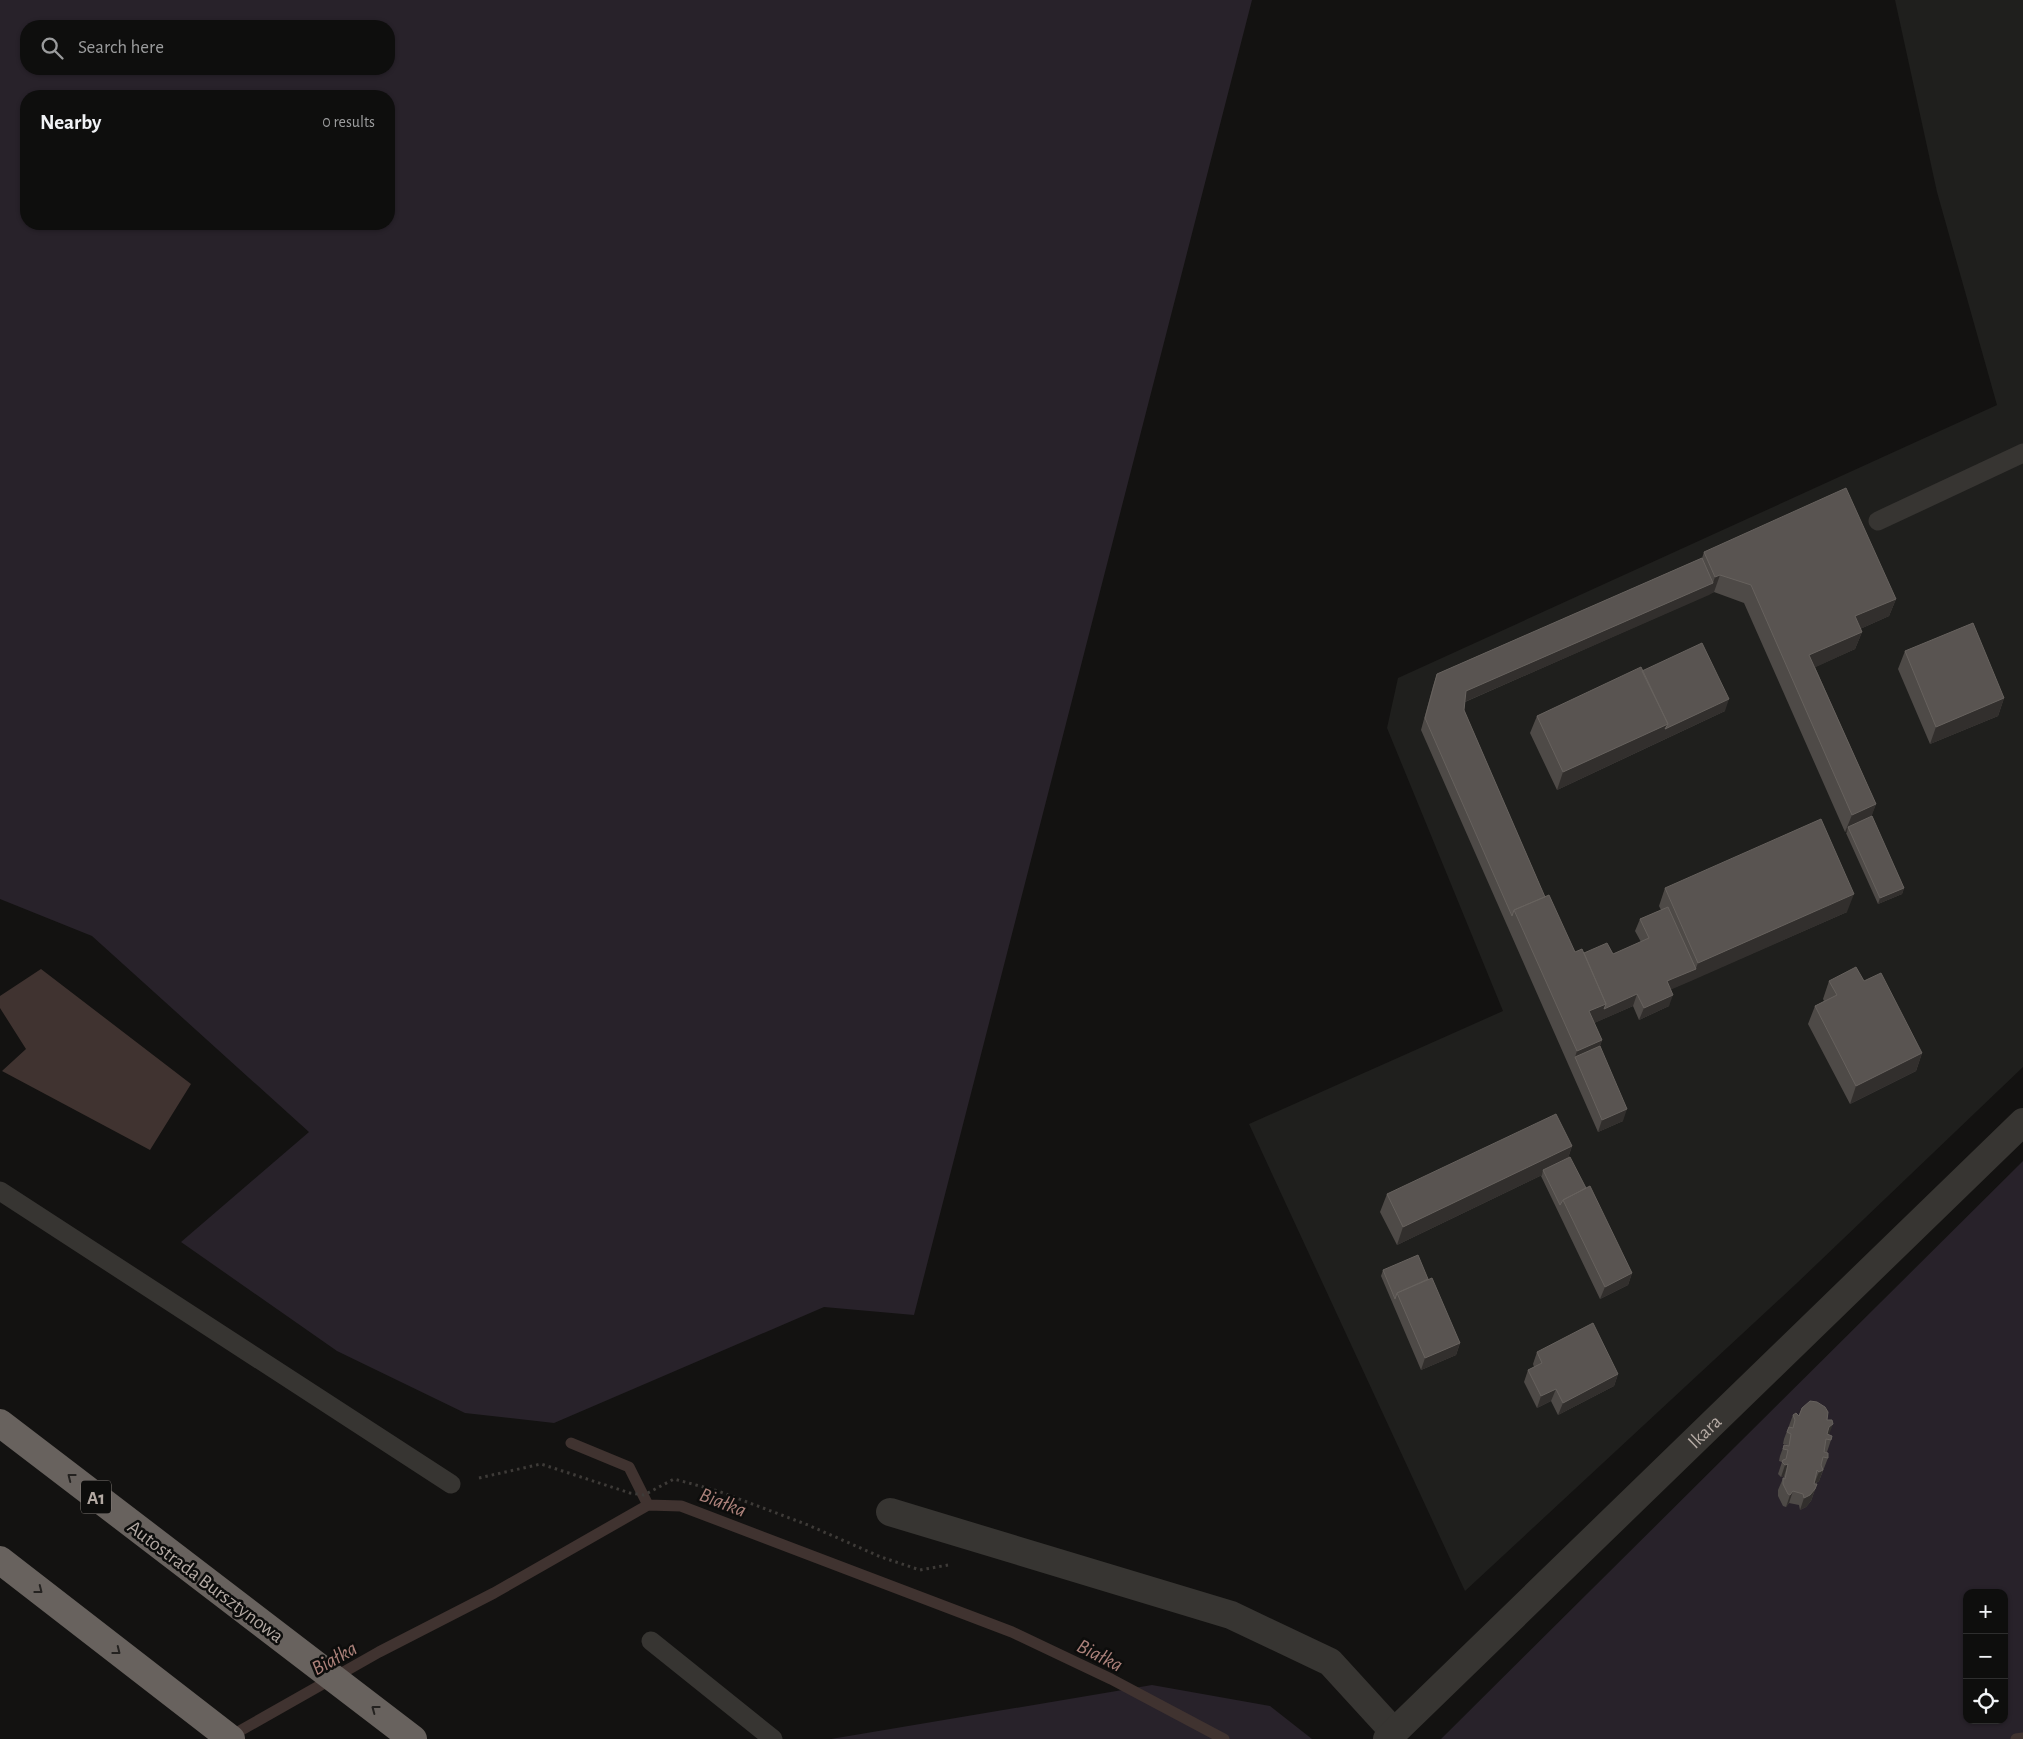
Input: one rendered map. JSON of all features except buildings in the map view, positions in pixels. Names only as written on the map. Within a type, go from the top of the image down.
[{"type":"highway","name":"Autostrada Bursztynowa","points":[[0,1423],[413,1739]]},
{"type":"highway","points":[[0,1560],[231,1739]]},
{"type":"street","name":"Ikara","points":[[1391,1735],[2023,1122]]},
{"type":"street","points":[[890,1512],[1231,1615],[1330,1662],[1391,1735]]},
{"type":"lane","points":[[1878,521],[2023,453]]},
{"type":"lane","points":[[0,1191],[451,1484]]},
{"type":"lane","points":[[651,1641],[773,1739]]},
{"type":"path","points":[[451,1484],[541,1464],[630,1493],[644,1495],[674,1479],[718,1491],[808,1525],[881,1557],[920,1570],[965,1562],[1000,1546]]},
{"type":"shaded area","points":[[0,0],[1252,0],[914,1315],[824,1307],[554,1423],[465,1413],[337,1351],[181,1242],[309,1132],[92,936],[0,899]]},
{"type":"shaded area","points":[[1895,0],[2023,0],[2023,1067],[1797,1283],[1465,1591],[1249,1124],[1503,1011],[1387,728],[1398,678],[1997,405],[1937,192]]},
{"type":"shaded area","points":[[41,969],[191,1084],[150,1150],[2,1071],[26,1049],[0,1008],[0,996]]},
{"type":"shaded area","points":[[2023,1161],[2023,1739],[1441,1739]]},
{"type":"shaded area","points":[[1152,1685],[1270,1706],[1312,1739],[831,1739]]},
{"type":"waterway","points":[[571,1443],[629,1467],[648,1505]]},
{"type":"waterway","name":"Białka","points":[[229,1737],[379,1652],[494,1593],[648,1505],[681,1506],[1012,1632],[1111,1679],[1224,1739]]},
{"type":"waterway","name":"Białka","points":[[2016,1739],[2023,1738]]}]
